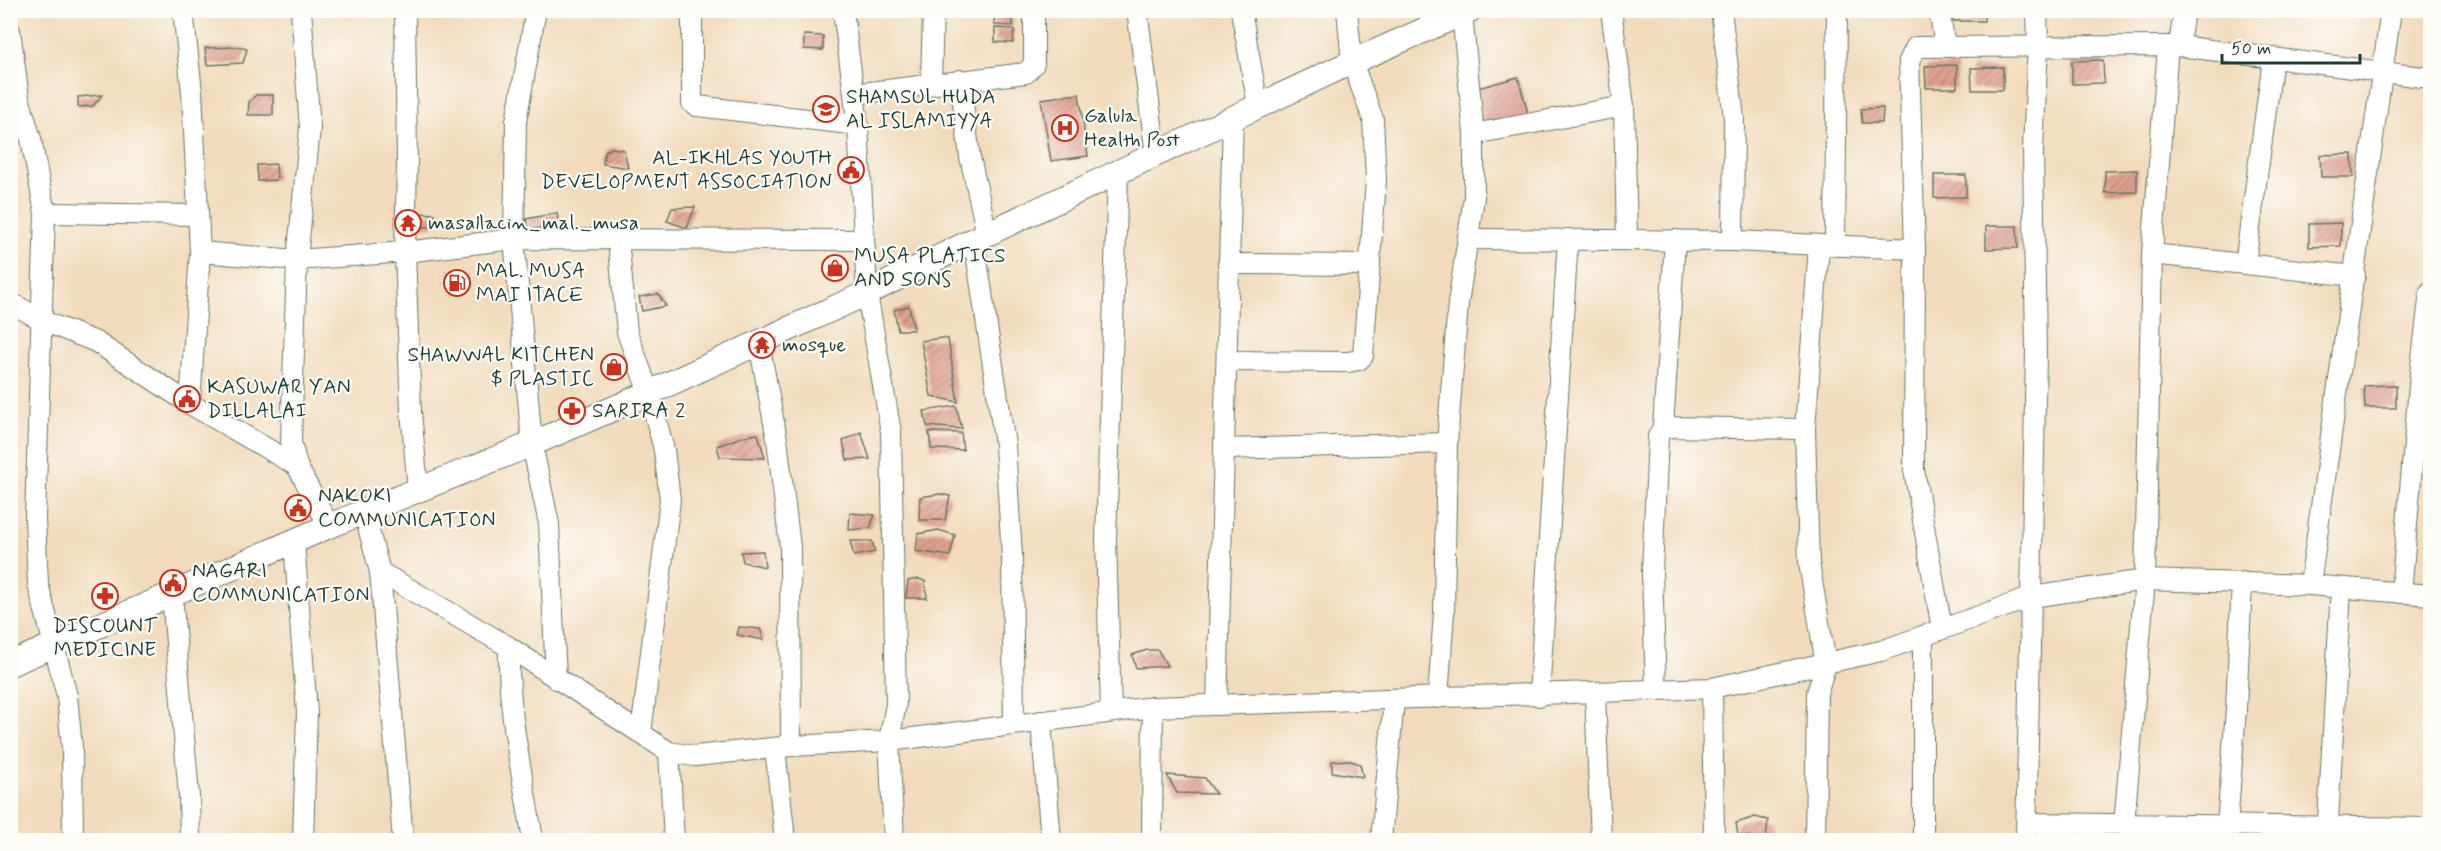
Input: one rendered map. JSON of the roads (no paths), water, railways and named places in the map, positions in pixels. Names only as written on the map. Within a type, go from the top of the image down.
[{"type":"street","points":[[183,10],[192,92],[200,252],[190,404]]},
{"type":"street","points":[[301,10],[310,128],[297,260],[291,442],[297,466],[328,526]]},
{"type":"street","points":[[405,10],[407,162],[405,252],[411,411],[418,490]]},
{"type":"street","points":[[536,10],[516,122],[514,239],[532,444],[549,524],[556,679]]},
{"type":"street","points":[[692,10],[692,103],[697,106],[858,125]]},
{"type":"street","points":[[843,10],[858,125],[867,293],[891,432],[896,704],[889,741],[894,840]]},
{"type":"street","points":[[932,83],[933,10]]},
{"type":"street","points":[[854,94],[1026,73],[1034,64],[1034,10]]},
{"type":"street","points":[[1137,10],[1156,155]]},
{"type":"street","points":[[1240,10],[1258,106]]},
{"type":"street","points":[[1228,361],[1359,360],[1364,351],[1376,180],[1373,119],[1352,62],[1347,10]]},
{"type":"street","points":[[1611,10],[1624,106],[1627,240]]},
{"type":"street","points":[[1721,10],[1734,118],[1733,241]]},
{"type":"street","points":[[1815,840],[1817,702],[1826,664],[1809,563],[1805,429],[1827,246],[1837,10]]},
{"type":"street","points":[[1939,10],[1945,45]]},
{"type":"street","points":[[2037,10],[2038,46],[2033,149],[2036,353],[2027,832],[2124,825],[2227,826],[2328,834],[2430,828]]},
{"type":"street","points":[[2124,825],[2145,580],[2152,254],[2174,46],[2184,10]]},
{"type":"street","points":[[2310,585],[2384,73],[2391,10]]},
{"type":"street","points":[[10,664],[328,526],[532,444],[649,393],[867,293],[980,237],[1352,62],[1432,19],[1466,12],[1474,134],[1474,197],[1458,304],[1447,443],[1444,612],[1438,699]]},
{"type":"street","points":[[10,31],[19,98],[31,139],[45,213],[35,519],[38,584],[67,696],[72,748],[73,840]]},
{"type":"street","points":[[1942,629],[1914,470],[1915,249],[1909,61],[1916,47],[1945,45],[2174,46],[2430,78]]},
{"type":"street","points":[[2245,264],[2273,59]]},
{"type":"street","points":[[960,80],[1005,445],[1012,556],[1014,724]]},
{"type":"street","points":[[1474,134],[1624,106]]},
{"type":"street","points":[[1217,705],[1233,118]]},
{"type":"street","points":[[1111,712],[1106,539],[1118,173]]},
{"type":"street","points":[[45,213],[198,215]]},
{"type":"street","points":[[1468,238],[1733,241],[1915,249]]},
{"type":"street","points":[[200,252],[297,260],[405,252],[514,239],[864,240]]},
{"type":"street","points":[[618,239],[627,332],[649,393],[664,450],[670,500],[641,733]]},
{"type":"street","points":[[1539,696],[1568,239]]},
{"type":"street","points":[[1656,690],[1652,573],[1658,436],[1663,427],[1675,240]]},
{"type":"street","points":[[2152,254],[2355,276]]},
{"type":"street","points":[[1228,264],[1370,265]]},
{"type":"street","points":[[2401,593],[2420,375],[2430,292]]},
{"type":"street","points":[[10,302],[43,321],[96,342],[190,404],[297,466]]},
{"type":"street","points":[[759,343],[777,439],[790,547],[783,747],[785,840]]},
{"type":"street","points":[[1663,427],[1805,429]]},
{"type":"street","points":[[1225,449],[1447,443]]},
{"type":"street","points":[[364,512],[380,572],[403,840]]},
{"type":"street","points":[[294,541],[307,713],[303,840]]},
{"type":"street","points":[[380,572],[509,647],[669,752],[695,756],[783,747],[889,741],[1153,707],[1539,696],[1712,688],[1881,651],[2032,597],[2145,580],[2310,585],[2430,595]]},
{"type":"street","points":[[2227,826],[2236,709],[2242,582]]},
{"type":"street","points":[[2328,834],[2341,588]]},
{"type":"street","points":[[172,595],[189,796],[190,840]]},
{"type":"street","points":[[1923,636],[1923,840]]},
{"type":"street","points":[[509,647],[508,672],[533,840]]},
{"type":"street","points":[[1712,688],[1714,840]]},
{"type":"street","points":[[1594,694],[1600,840]]},
{"type":"street","points":[[1382,840],[1394,700]]},
{"type":"street","points":[[1152,840],[1153,707]]},
{"type":"street","points":[[1041,720],[1051,840]]},
{"type":"street","points":[[669,752],[674,840]]},
{"type":"place","name":"SHAMSUL HUDA AL ISLAMIYYA","points":[[826,109]]},
{"type":"place","name":"Galula Health Post","points":[[1065,128]]},
{"type":"place","name":"AL-IKHLAS YOUTH DEVELOPMENT ASSOCIATION","points":[[851,170]]},
{"type":"place","name":"masallacin_mal._musa","points":[[408,223]]},
{"type":"place","name":"MUSA PLATICS AND SONS","points":[[835,268]]},
{"type":"place","name":"MAL. MUSA MAI ITACE","points":[[457,283]]},
{"type":"place","name":"mosque","points":[[762,345]]},
{"type":"place","name":"SHAWWAL KITCHEN $ PLASTIC","points":[[614,367]]},
{"type":"place","name":"KASUWAR ƳAN DILLALAI","points":[[187,399]]},
{"type":"place","name":"SARIRA 2","points":[[572,411]]},
{"type":"place","name":"NAKOKI COMMUNICATION","points":[[298,508]]},
{"type":"place","name":"NAGARI COMMUNICATION","points":[[173,583]]},
{"type":"place","name":"DISCOUNT MEDICINE","points":[[105,596]]}]
